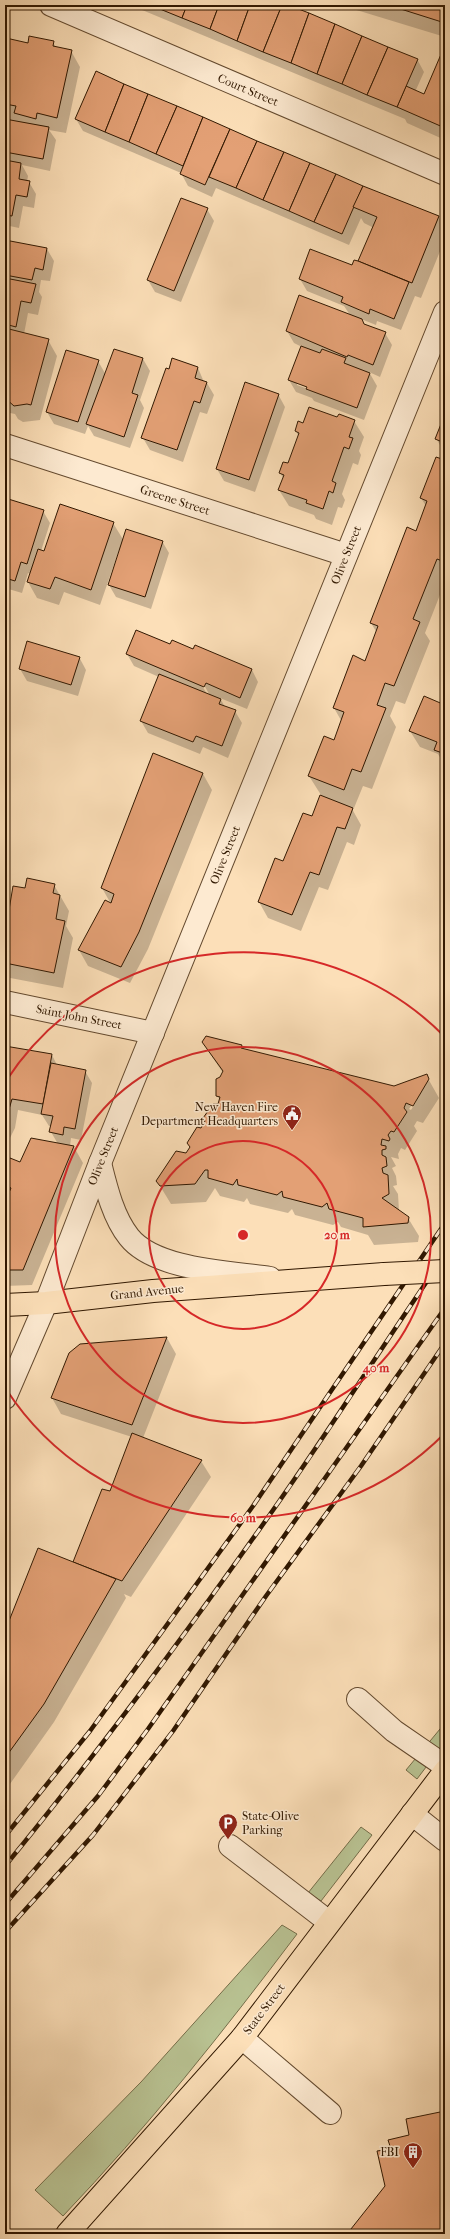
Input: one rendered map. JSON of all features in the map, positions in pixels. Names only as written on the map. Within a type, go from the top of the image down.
[{"type":"main road","name":"Grand Avenue","points":[[5,1305],[46,1303],[153,1290],[445,1271]]},
{"type":"main road","name":"State Street","points":[[67,2234],[242,2038],[445,1771]]},
{"type":"street","name":"Court Street","points":[[51,5],[445,174]]},
{"type":"street","name":"Olive Street","points":[[5,1398],[46,1303],[100,1163],[445,312]]},
{"type":"street","name":"Greene Street","points":[[5,445],[346,555]]},
{"type":"street","name":"Saint John Street","points":[[5,1002],[153,1033]]},
{"type":"street","name":"Grand Avenue","points":[[100,1163],[115,1210],[127,1236],[141,1249],[154,1257],[173,1264],[289,1281]]},
{"type":"street","points":[[358,1699],[394,1731],[445,1766]]},
{"type":"street","points":[[412,1814],[445,1840]]},
{"type":"street","points":[[230,1846],[329,1922]]},
{"type":"street","points":[[242,2038],[330,2113]]},
{"type":"green space","points":[[445,1723],[445,1742],[417,1779],[406,1770]]},
{"type":"green space","points":[[361,1827],[372,1835],[321,1901],[308,1893]]},
{"type":"green space","points":[[282,1925],[297,1934],[184,2079],[125,2149],[63,2216],[35,2190],[141,2082]]},
{"type":"building","points":[[156,5],[187,5],[182,18],[155,7]]},
{"type":"building","points":[[187,5],[219,5],[210,29],[182,18]]},
{"type":"building","points":[[219,5],[250,5],[237,41],[210,29]]},
{"type":"building","points":[[250,5],[282,5],[263,52],[237,41]]},
{"type":"building","points":[[282,5],[288,5],[309,13],[291,63],[263,52]]},
{"type":"building","points":[[388,5],[445,5],[445,23]]},
{"type":"building","points":[[309,13],[335,24],[317,74],[291,63]]},
{"type":"building","points":[[335,24],[362,36],[342,84],[317,74]]},
{"type":"building","points":[[29,36],[54,41],[53,46],[72,50],[57,118],[37,113],[36,119],[14,113],[16,106],[5,104],[6,38],[28,43]]},
{"type":"building","points":[[362,36],[388,47],[367,95],[342,84]]},
{"type":"building","points":[[445,45],[445,128],[397,107],[406,86],[424,94]]},
{"type":"building","points":[[388,47],[418,59],[397,107],[367,95]]},
{"type":"building","points":[[96,71],[124,84],[105,132],[75,119]]},
{"type":"building","points":[[124,84],[148,94],[129,142],[105,132]]},
{"type":"building","points":[[148,94],[177,106],[156,154],[129,142]]},
{"type":"building","points":[[177,106],[203,117],[183,166],[156,154]]},
{"type":"building","points":[[203,117],[230,129],[205,185],[180,174]]},
{"type":"building","points":[[5,119],[49,127],[43,159],[5,152]]},
{"type":"building","points":[[230,129],[257,141],[236,188],[209,177]]},
{"type":"building","points":[[257,141],[284,152],[263,200],[236,188]]},
{"type":"building","points":[[284,152],[310,163],[289,211],[263,200]]},
{"type":"building","points":[[5,160],[21,163],[19,179],[30,181],[27,197],[16,195],[12,216],[5,215]]},
{"type":"building","points":[[310,163],[336,174],[314,222],[289,211]]},
{"type":"building","points":[[336,174],[363,186],[342,234],[314,222]]},
{"type":"building","points":[[363,186],[439,216],[412,283],[358,261],[377,217],[353,207]]},
{"type":"building","points":[[181,198],[208,208],[174,291],[147,280]]},
{"type":"building","points":[[5,240],[47,248],[43,270],[35,268],[32,280],[5,275]]},
{"type":"building","points":[[310,249],[352,265],[354,260],[358,261],[409,282],[394,319],[370,309],[369,314],[341,302],[343,297],[299,279]]},
{"type":"building","points":[[5,278],[36,284],[31,303],[21,301],[16,327],[5,324]]},
{"type":"building","points":[[299,295],[362,319],[364,324],[386,332],[373,365],[348,355],[347,357],[286,331]]},
{"type":"building","points":[[5,328],[49,339],[31,405],[27,404],[14,406],[5,398]]},
{"type":"building","points":[[301,346],[320,353],[322,349],[346,358],[344,363],[370,373],[357,408],[306,389],[307,387],[288,380]]},
{"type":"building","points":[[114,349],[143,358],[132,393],[138,395],[124,437],[86,424]]},
{"type":"building","points":[[66,350],[99,360],[78,422],[46,412]]},
{"type":"building","points":[[172,358],[198,367],[195,378],[207,382],[200,403],[194,401],[177,450],[141,438],[166,368],[169,369]]},
{"type":"building","points":[[245,382],[279,394],[249,480],[216,469]]},
{"type":"building","points":[[309,407],[337,417],[339,414],[355,420],[349,437],[353,438],[349,449],[344,447],[332,481],[336,483],[333,493],[329,491],[323,509],[306,503],[307,500],[278,490],[284,475],[279,473],[283,462],[288,463],[299,433],[295,431],[298,421],[303,423]]},
{"type":"building","points":[[445,414],[445,443],[435,439]]},
{"type":"building","points":[[436,457],[445,460],[445,562],[437,559],[413,619],[420,622],[394,686],[385,683],[377,705],[386,708],[361,772],[352,769],[344,790],[308,776],[324,736],[334,740],[344,712],[333,708],[353,655],[365,661],[378,626],[370,623],[407,527],[416,531],[427,501],[420,498]]},
{"type":"building","points":[[5,498],[44,510],[27,564],[21,562],[15,581],[5,578]]},
{"type":"building","points":[[60,504],[114,522],[91,590],[55,577],[50,589],[27,582],[38,549],[44,551]]},
{"type":"building","points":[[126,529],[163,541],[145,597],[108,585]]},
{"type":"building","points":[[136,630],[170,644],[172,640],[193,649],[195,645],[252,669],[240,698],[206,683],[204,687],[126,654]]},
{"type":"building","points":[[27,641],[80,657],[71,685],[19,669]]},
{"type":"building","points":[[159,674],[221,699],[219,704],[236,710],[222,746],[196,736],[193,742],[140,721]]},
{"type":"building","points":[[424,696],[445,705],[445,754],[434,750],[437,742],[409,731]]},
{"type":"building","points":[[153,753],[203,773],[139,932],[121,967],[78,950],[105,900],[111,903],[114,894],[101,888]]},
{"type":"building","points":[[320,795],[353,808],[345,829],[337,827],[319,875],[310,872],[292,915],[258,902],[275,858],[283,861],[303,813],[312,816]]},
{"type":"building","points":[[27,878],[55,884],[53,893],[60,895],[56,919],[65,921],[54,973],[5,963],[5,910],[9,910],[13,886],[25,888]]},
{"type":"building","name":"New Haven Fire Department Headquarters","points":[[206,1036],[242,1045],[241,1048],[394,1086],[427,1074],[429,1079],[413,1106],[406,1103],[404,1108],[407,1112],[394,1132],[391,1131],[388,1135],[390,1139],[389,1141],[382,1139],[381,1145],[386,1146],[386,1149],[382,1150],[382,1155],[386,1157],[387,1166],[382,1168],[383,1173],[388,1175],[389,1194],[382,1198],[409,1217],[408,1223],[363,1227],[363,1218],[329,1209],[327,1203],[322,1207],[283,1197],[282,1191],[277,1195],[238,1185],[237,1179],[233,1185],[208,1178],[208,1170],[205,1170],[195,1184],[160,1186],[156,1181],[176,1151],[186,1153],[190,1147],[187,1143],[197,1127],[201,1128],[205,1121],[203,1118],[213,1104],[218,1104],[220,1097],[216,1096],[216,1079],[220,1077],[223,1071],[202,1042]]},
{"type":"building","points":[[5,1046],[52,1054],[43,1104],[12,1099],[5,1123]]},
{"type":"building","points":[[51,1063],[86,1070],[75,1129],[64,1127],[63,1135],[49,1132],[53,1116],[41,1114]]},
{"type":"building","points":[[31,1138],[74,1146],[23,1270],[5,1270],[5,1202],[11,1188],[5,1185],[5,1165],[7,1166],[10,1158],[20,1162]]},
{"type":"building","points":[[167,1337],[132,1425],[51,1398],[69,1353],[80,1344]]},
{"type":"building","points":[[132,1433],[202,1460],[122,1581],[73,1562],[102,1489],[110,1491]]},
{"type":"building","points":[[38,1548],[116,1579],[44,1704],[5,1758],[5,1631]]},
{"type":"building","name":"FBI","points":[[445,2111],[445,2234],[347,2234],[385,2186],[377,2151],[391,2149],[388,2140],[409,2135],[406,2119]]},
{"type":"railway","points":[[5,1836],[90,1731],[253,1506],[445,1223]]},
{"type":"railway","points":[[5,1866],[111,1732],[212,1596],[341,1411],[445,1255]]},
{"type":"railway","points":[[5,1904],[98,1796],[148,1729],[445,1308]]},
{"type":"railway","points":[[5,1932],[93,1835],[173,1731],[266,1596],[361,1466],[445,1343]]},
{"type":"place","name":"New Haven Fire Department Headquarters","points":[[292,1131]]},
{"type":"place","name":"State-Olive Parking","points":[[228,1840]]},
{"type":"place","name":"FBI","points":[[413,2169]]}]
